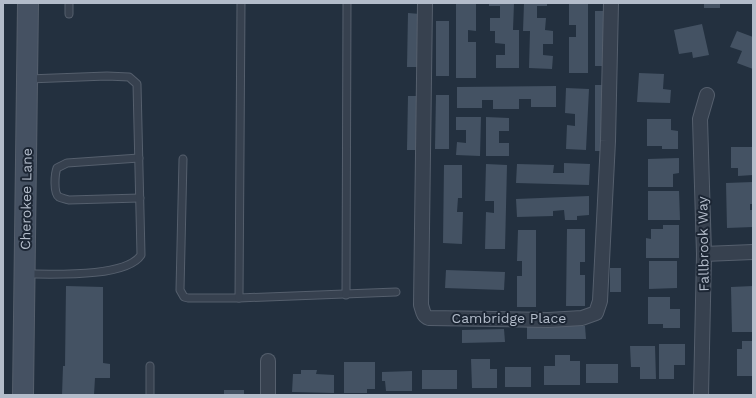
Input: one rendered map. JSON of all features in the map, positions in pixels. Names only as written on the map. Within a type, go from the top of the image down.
[{"type":"main road","name":"Cherokee Lane","points":[[23,395],[28,3]]},
{"type":"street","name":"Cambridge Place","points":[[424,3],[423,312],[429,318],[548,320],[582,318],[596,313],[600,301],[608,142],[611,3]]},
{"type":"street","name":"Fallbrook Way","points":[[701,395],[704,254],[700,119],[707,95]]},
{"type":"street","points":[[704,254],[753,252]]},
{"type":"street","points":[[268,361],[268,395]]},
{"type":"lane","points":[[69,3],[69,14]]},
{"type":"lane","points":[[239,298],[241,3]]},
{"type":"lane","points":[[346,295],[347,3]]},
{"type":"lane","points":[[25,274],[81,274],[125,268],[138,261],[141,256],[137,84],[129,78],[107,76],[28,80]]},
{"type":"lane","points":[[139,158],[67,163],[57,168],[55,173],[56,193],[59,197],[69,200],[140,198]]},
{"type":"lane","points":[[183,159],[180,290],[184,297],[239,298],[396,292]]},
{"type":"lane","points":[[150,366],[150,395]]},
{"type":"building","points":[[456,3],[476,3],[476,31],[468,30],[468,42],[476,42],[476,78],[456,78]]},
{"type":"building","points":[[489,3],[514,3],[513,30],[519,30],[519,68],[496,68],[496,55],[505,55],[505,44],[495,43],[495,31],[490,31],[490,18],[500,18],[500,6],[489,6]]},
{"type":"building","points":[[524,3],[547,3],[547,6],[537,6],[537,18],[546,18],[545,30],[553,31],[553,44],[543,44],[543,55],[553,56],[552,69],[529,68],[530,31],[523,31]]},
{"type":"building","points":[[569,3],[588,3],[588,73],[569,73],[569,37],[576,37],[576,25],[569,25]]},
{"type":"building","points":[[704,3],[720,3],[720,8],[704,8]]},
{"type":"building","points":[[595,11],[609,11],[608,66],[595,66]]},
{"type":"building","points":[[408,13],[420,14],[419,67],[407,67]]},
{"type":"building","points":[[436,21],[449,21],[449,76],[436,76]]},
{"type":"building","points":[[702,24],[709,55],[693,58],[692,52],[679,54],[674,30]]},
{"type":"building","points":[[737,31],[753,37],[753,69],[737,63],[742,51],[730,47]]},
{"type":"building","points":[[639,73],[664,74],[663,89],[671,90],[670,103],[637,102]]},
{"type":"building","points":[[595,85],[608,85],[607,151],[595,151]]},
{"type":"building","points":[[556,86],[556,107],[531,107],[531,99],[519,99],[519,109],[493,109],[493,100],[482,100],[482,108],[457,108],[457,87]]},
{"type":"building","points":[[566,88],[589,89],[586,150],[566,149],[567,125],[575,126],[575,114],[565,113]]},
{"type":"building","points":[[436,95],[449,95],[449,149],[435,149]]},
{"type":"building","points":[[408,96],[420,96],[419,150],[407,150]]},
{"type":"building","points":[[456,117],[481,117],[480,156],[456,155],[457,142],[466,143],[466,130],[456,130]]},
{"type":"building","points":[[486,117],[509,118],[509,131],[499,131],[499,143],[509,143],[509,156],[486,156]]},
{"type":"building","points":[[647,119],[671,119],[671,130],[678,131],[678,149],[662,149],[662,146],[647,146]]},
{"type":"building","points":[[731,147],[753,147],[753,175],[738,176],[738,168],[731,168]]},
{"type":"building","points":[[679,158],[679,173],[673,174],[673,187],[648,187],[648,159]]},
{"type":"building","points":[[564,163],[590,164],[589,185],[516,183],[517,164],[554,165],[553,173],[564,173]]},
{"type":"building","points":[[486,164],[507,165],[505,249],[485,249],[486,212],[494,213],[494,201],[485,201]]},
{"type":"building","points":[[444,165],[462,165],[462,198],[458,198],[457,212],[463,212],[462,244],[443,243]]},
{"type":"building","points":[[753,182],[753,204],[750,204],[750,210],[753,210],[753,227],[727,228],[726,183]]},
{"type":"building","points":[[648,191],[679,191],[680,220],[648,220]]},
{"type":"building","points":[[589,196],[589,215],[577,216],[577,220],[565,220],[564,210],[553,211],[553,216],[517,217],[516,199]]},
{"type":"building","points":[[663,225],[679,225],[679,258],[646,258],[646,238],[651,239],[651,229],[663,229]]},
{"type":"building","points":[[567,229],[585,229],[585,262],[580,262],[580,275],[585,275],[585,306],[566,306]]},
{"type":"building","points":[[518,230],[536,230],[536,307],[517,307],[517,276],[522,276],[522,261],[517,261]]},
{"type":"building","points":[[649,261],[677,261],[677,288],[649,289]]},
{"type":"building","points":[[610,268],[621,268],[621,292],[610,292]]},
{"type":"building","points":[[446,270],[505,272],[504,290],[445,288]]},
{"type":"building","points":[[66,286],[103,287],[103,363],[110,364],[110,378],[95,378],[94,395],[62,395],[63,366],[65,366]]},
{"type":"building","points":[[753,286],[753,332],[732,332],[731,287]]},
{"type":"building","points":[[648,297],[670,297],[670,309],[680,309],[680,328],[663,328],[663,324],[648,324]]},
{"type":"building","points":[[527,326],[585,326],[586,339],[527,339]]},
{"type":"building","points":[[504,329],[505,342],[462,343],[462,330]]},
{"type":"building","points":[[742,341],[753,341],[753,376],[737,376],[737,349],[742,349]]},
{"type":"building","points":[[659,344],[685,344],[685,365],[674,365],[674,379],[659,379]]},
{"type":"building","points":[[630,346],[655,346],[656,379],[640,379],[640,367],[631,367]]},
{"type":"building","points":[[555,355],[570,355],[570,361],[580,361],[580,385],[544,385],[544,366],[555,366]]},
{"type":"building","points":[[471,359],[490,359],[490,369],[497,369],[497,388],[472,388]]},
{"type":"building","points":[[344,362],[375,362],[375,389],[367,389],[367,393],[344,393]]},
{"type":"building","points":[[586,364],[618,364],[618,383],[586,383]]},
{"type":"building","points":[[505,367],[531,367],[531,387],[505,387]]},
{"type":"building","points":[[301,370],[317,370],[316,374],[334,375],[334,393],[292,392],[293,374],[301,374]]},
{"type":"building","points":[[422,370],[457,370],[457,389],[422,389]]},
{"type":"building","points":[[412,371],[412,391],[386,391],[385,381],[382,381],[382,372]]},
{"type":"building","points":[[224,390],[244,390],[244,395],[224,395]]}]
